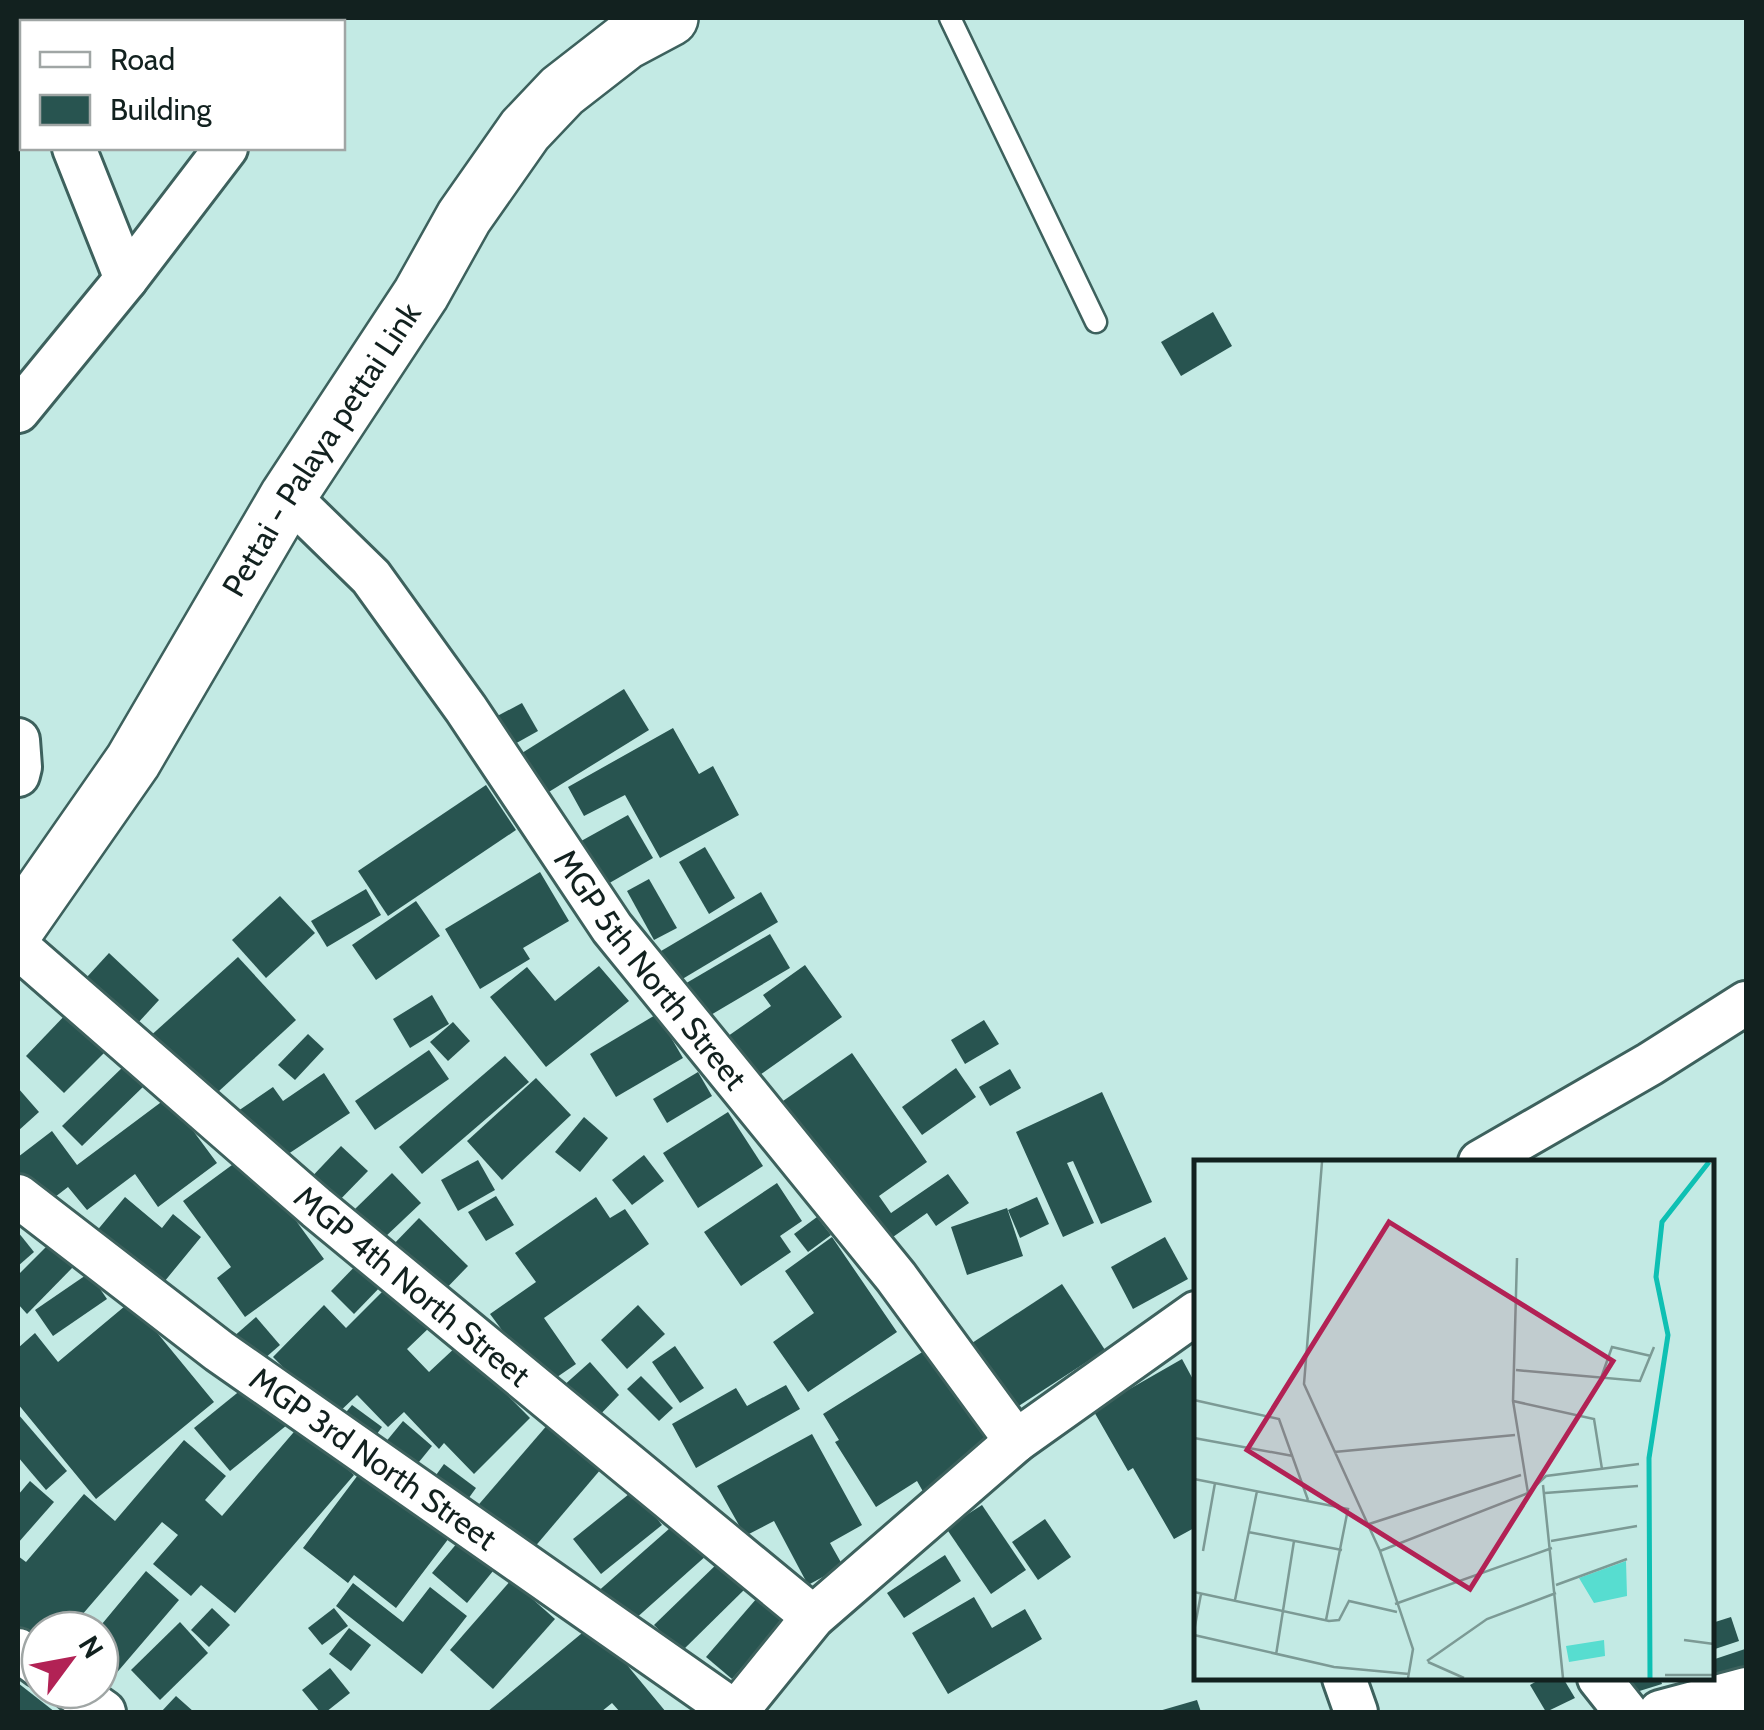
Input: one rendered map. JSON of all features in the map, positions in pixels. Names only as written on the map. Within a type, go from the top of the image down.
[{"type":"street","name":"Pettai - Palaya pettai Link","points":[[18,926],[133,761],[288,496],[422,294],[464,217],[525,130],[562,91],[625,42],[670,18]]},
{"type":"street","points":[[75,150],[126,278]]},
{"type":"street","points":[[18,411],[224,150]]},
{"type":"street","name":"MGP 5th North Street","points":[[288,496],[371,576],[466,708],[612,928],[896,1277],[1016,1440]]},
{"type":"street","points":[[18,740],[18,775]]},
{"type":"street","name":"MGP 4th North Street","points":[[18,947],[317,1208],[813,1617]]},
{"type":"street","points":[[1483,1160],[1650,1064],[1746,1003]]},
{"type":"street","name":"MGP 3rd North Street","points":[[18,1196],[219,1351],[736,1712]]},
{"type":"street","points":[[736,1712],[813,1617],[1016,1440],[1194,1317]]},
{"type":"street","points":[[1345,1680],[1356,1712]]},
{"type":"street","points":[[1601,1680],[1626,1712]]},
{"type":"street","points":[[1660,1712],[1746,1690]]},
{"type":"lane","points":[[950,18],[1096,322]]},
{"type":"building","points":[[1213,312],[1232,346],[1181,376],[1161,342]]},
{"type":"building","points":[[624,689],[649,730],[539,798],[514,758]]},
{"type":"building","points":[[522,703],[538,731],[502,751],[486,722]]},
{"type":"building","points":[[673,728],[699,774],[713,766],[739,815],[660,858],[625,795],[584,816],[568,787]]},
{"type":"building","points":[[486,785],[516,830],[388,916],[358,871]]},
{"type":"building","points":[[628,815],[653,858],[599,889],[574,845]]},
{"type":"building","points":[[705,847],[735,898],[709,914],[679,862]]},
{"type":"building","points":[[540,872],[569,921],[523,948],[530,959],[480,989],[445,929]]},
{"type":"building","points":[[649,879],[677,928],[654,940],[627,891]]},
{"type":"building","points":[[366,889],[381,915],[327,947],[311,921]]},
{"type":"building","points":[[761,892],[778,922],[674,984],[656,954]]},
{"type":"building","points":[[280,896],[315,933],[266,978],[232,940]]},
{"type":"building","points":[[416,901],[440,936],[376,980],[352,945]]},
{"type":"building","points":[[770,934],[790,968],[704,1019],[683,985]]},
{"type":"building","points":[[109,953],[159,1000],[126,1036],[76,989]]},
{"type":"building","points":[[238,957],[296,1020],[206,1103],[147,1039]]},
{"type":"building","points":[[805,965],[842,1017],[750,1082],[721,1041],[771,1006],[763,995]]},
{"type":"building","points":[[599,966],[629,1001],[546,1067],[490,997],[527,967],[555,1001]]},
{"type":"building","points":[[432,995],[449,1024],[410,1048],[393,1019]]},
{"type":"building","points":[[69,1011],[108,1049],[64,1093],[26,1056]]},
{"type":"building","points":[[657,1014],[683,1058],[616,1097],[590,1054]]},
{"type":"building","points":[[984,1020],[999,1044],[965,1064],[951,1040]]},
{"type":"building","points":[[453,1022],[470,1041],[448,1061],[430,1042]]},
{"type":"building","points":[[308,1034],[324,1049],[295,1080],[278,1065]]},
{"type":"building","points":[[429,1050],[449,1079],[375,1130],[355,1101]]},
{"type":"building","points":[[852,1053],[927,1162],[879,1196],[891,1213],[948,1174],[969,1203],[936,1226],[927,1213],[883,1244],[783,1101]]},
{"type":"building","points":[[505,1056],[529,1082],[422,1174],[399,1147]]},
{"type":"building","points":[[126,1064],[145,1085],[82,1146],[62,1126]]},
{"type":"building","points":[[956,1068],[976,1097],[922,1135],[902,1107]]},
{"type":"building","points":[[1010,1069],[1021,1088],[990,1106],[979,1087]]},
{"type":"building","points":[[698,1072],[712,1096],[667,1123],[653,1099]]},
{"type":"building","points":[[324,1073],[350,1113],[273,1164],[238,1111],[273,1087],[283,1101]]},
{"type":"building","points":[[536,1078],[571,1115],[502,1180],[467,1141]]},
{"type":"building","points":[[18,1088],[39,1112],[18,1131]]},
{"type":"building","points":[[1102,1092],[1152,1202],[1101,1224],[1073,1161],[1067,1163],[1094,1223],[1063,1237],[1016,1132]]},
{"type":"building","points":[[168,1097],[217,1163],[158,1207],[135,1174],[87,1210],[68,1187],[42,1207],[18,1174],[18,1157],[52,1131],[77,1165]]},
{"type":"building","points":[[728,1112],[763,1166],[698,1208],[663,1153]]},
{"type":"building","points":[[584,1117],[608,1138],[580,1172],[555,1152]]},
{"type":"building","points":[[341,1146],[368,1171],[331,1209],[305,1184]]},
{"type":"building","points":[[247,1154],[324,1259],[245,1317],[217,1278],[231,1267],[183,1201]]},
{"type":"building","points":[[644,1155],[664,1181],[632,1205],[612,1180]]},
{"type":"building","points":[[478,1160],[495,1190],[458,1211],[441,1180]]},
{"type":"building","points":[[392,1173],[421,1203],[384,1238],[355,1209]]},
{"type":"building","points":[[777,1183],[802,1221],[780,1236],[791,1252],[741,1286],[704,1232]]},
{"type":"building","points":[[496,1196],[514,1225],[486,1241],[468,1212]]},
{"type":"building","points":[[125,1197],[162,1228],[173,1214],[201,1237],[155,1293],[90,1239]]},
{"type":"building","points":[[596,1197],[610,1218],[625,1209],[649,1244],[544,1318],[576,1364],[544,1386],[490,1314],[536,1282],[515,1253]]},
{"type":"building","points":[[1037,1197],[1049,1224],[1020,1238],[1008,1210]]},
{"type":"building","points":[[1007,1208],[1023,1256],[967,1275],[951,1227]]},
{"type":"building","points":[[817,1217],[831,1235],[808,1252],[794,1234]]},
{"type":"building","points":[[419,1218],[468,1266],[437,1298],[388,1250]]},
{"type":"building","points":[[18,1232],[34,1252],[18,1266]]},
{"type":"building","points":[[832,1237],[897,1332],[808,1392],[773,1342],[814,1313],[785,1271]]},
{"type":"building","points":[[1165,1237],[1188,1279],[1133,1309],[1111,1267]]},
{"type":"building","points":[[52,1241],[75,1265],[27,1314],[18,1304],[18,1275]]},
{"type":"building","points":[[362,1259],[385,1282],[354,1314],[331,1291]]},
{"type":"building","points":[[89,1273],[107,1299],[53,1336],[35,1310]]},
{"type":"building","points":[[390,1284],[431,1326],[407,1349],[429,1372],[458,1345],[530,1418],[474,1474],[444,1443],[439,1449],[404,1412],[388,1427],[357,1395],[333,1418],[273,1357],[324,1305],[346,1328]]},
{"type":"building","points":[[1062,1284],[1105,1350],[1014,1409],[972,1343]]},
{"type":"building","points":[[131,1301],[214,1402],[96,1499],[18,1404],[18,1348],[35,1333],[58,1362]]},
{"type":"building","points":[[638,1305],[665,1334],[627,1369],[601,1340]]},
{"type":"building","points":[[256,1317],[280,1345],[256,1366],[232,1338]]},
{"type":"building","points":[[675,1346],[704,1388],[680,1403],[652,1362]]},
{"type":"building","points":[[932,1346],[996,1450],[925,1495],[917,1481],[876,1507],[835,1442],[839,1440],[823,1414]]},
{"type":"building","points":[[1182,1359],[1194,1381],[1194,1528],[1174,1539],[1133,1468],[1128,1471],[1093,1410]]},
{"type":"building","points":[[590,1362],[619,1395],[593,1422],[562,1387]]},
{"type":"building","points":[[641,1376],[673,1408],[659,1421],[627,1389]]},
{"type":"building","points":[[252,1381],[287,1425],[230,1471],[194,1428]]},
{"type":"building","points":[[786,1385],[800,1409],[696,1468],[672,1424],[736,1388],[747,1406]]},
{"type":"building","points":[[352,1405],[382,1427],[369,1445],[338,1422]]},
{"type":"building","points":[[18,1414],[67,1471],[46,1490],[18,1457]]},
{"type":"building","points":[[403,1421],[432,1446],[410,1473],[380,1449]]},
{"type":"building","points":[[549,1423],[601,1469],[527,1556],[474,1510]]},
{"type":"building","points":[[299,1426],[354,1475],[235,1613],[201,1585],[191,1596],[153,1564],[178,1535],[162,1522],[86,1610],[20,1610],[18,1642],[18,1556],[26,1562],[84,1494],[115,1521],[184,1440],[226,1476],[205,1500],[222,1516]]},
{"type":"building","points":[[812,1434],[862,1525],[830,1543],[843,1566],[808,1585],[774,1521],[745,1536],[717,1486]]},
{"type":"building","points":[[444,1464],[476,1488],[463,1506],[431,1482]]},
{"type":"building","points":[[361,1471],[449,1538],[396,1608],[354,1575],[348,1583],[303,1548]]},
{"type":"building","points":[[30,1481],[54,1502],[18,1543],[18,1495]]},
{"type":"building","points":[[634,1490],[662,1525],[601,1574],[573,1539]]},
{"type":"building","points":[[982,1505],[1026,1570],[991,1594],[946,1528]]},
{"type":"building","points":[[1045,1519],[1071,1557],[1038,1580],[1012,1542]]},
{"type":"building","points":[[678,1521],[707,1555],[625,1628],[595,1594]]},
{"type":"building","points":[[458,1542],[493,1571],[467,1603],[432,1573]]},
{"type":"building","points":[[945,1555],[961,1581],[904,1618],[887,1593]]},
{"type":"building","points":[[722,1559],[748,1586],[681,1652],[654,1625]]},
{"type":"building","points":[[146,1571],[179,1600],[120,1669],[120,1610],[114,1610]]},
{"type":"building","points":[[511,1580],[555,1619],[493,1689],[450,1650]]},
{"type":"building","points":[[353,1583],[403,1622],[430,1587],[467,1616],[422,1674],[336,1606]]},
{"type":"building","points":[[974,1597],[992,1628],[1025,1609],[1042,1639],[948,1694],[912,1633]]},
{"type":"building","points":[[757,1598],[783,1621],[732,1679],[706,1657]]},
{"type":"building","points":[[212,1608],[230,1625],[209,1647],[191,1630]]},
{"type":"building","points":[[334,1608],[348,1626],[322,1645],[308,1628]]},
{"type":"building","points":[[1731,1617],[1739,1641],[1714,1649],[1714,1622]]},
{"type":"building","points":[[180,1622],[208,1653],[160,1700],[131,1670]]},
{"type":"building","points":[[593,1624],[666,1712],[620,1712],[612,1703],[601,1712],[487,1712]]},
{"type":"building","points":[[349,1628],[371,1645],[351,1671],[329,1654]]},
{"type":"building","points":[[1745,1649],[1746,1675],[1716,1685],[1714,1659]]},
{"type":"building","points":[[330,1668],[350,1693],[326,1712],[320,1712],[302,1690]]},
{"type":"building","points":[[1539,1680],[1564,1680],[1575,1698],[1546,1712],[1530,1685]]},
{"type":"building","points":[[1629,1680],[1661,1680],[1662,1684],[1633,1693]]},
{"type":"building","points":[[18,1683],[20,1710],[55,1712],[18,1712]]},
{"type":"building","points":[[176,1696],[194,1712],[161,1712]]},
{"type":"building","points":[[1197,1700],[1201,1712],[1159,1711]]}]
